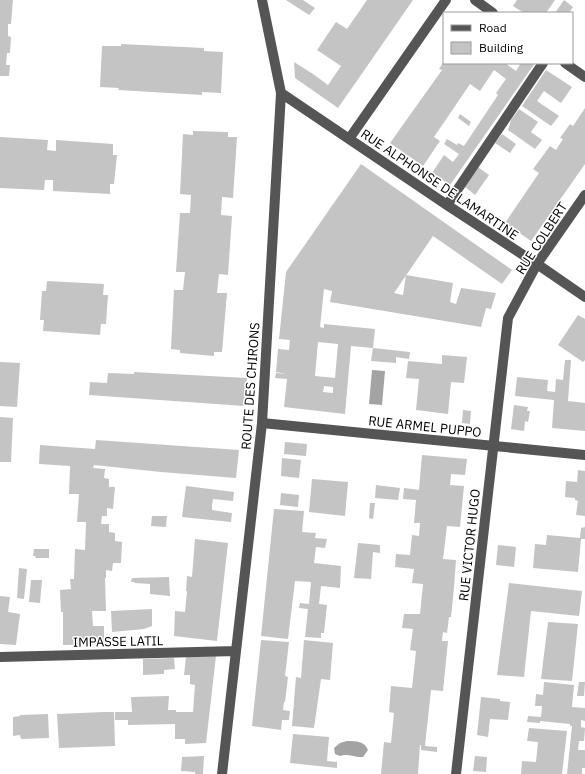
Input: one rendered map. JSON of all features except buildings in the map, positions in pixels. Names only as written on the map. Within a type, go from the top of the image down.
[{"type":"street","name":"ROUTE DES CHIRONS","points":[[222,774],[262,423],[281,93],[262,0]]},
{"type":"street","points":[[349,139],[446,0]]},
{"type":"street","points":[[474,0],[492,12]]},
{"type":"street","points":[[447,205],[542,64]]},
{"type":"street","points":[[566,64],[585,77]]},
{"type":"street","name":"RUE ALPHONSE DE LAMARTINE","points":[[281,93],[585,297]]},
{"type":"street","name":"RUE COLBERT","points":[[508,318],[537,264],[585,195]]},
{"type":"street","name":"RUE VICTOR HUGO","points":[[456,774],[508,318]]},
{"type":"street","name":"RUE ARMEL PUPPO","points":[[262,423],[585,455]]},
{"type":"street","name":"IMPASSE LATIL","points":[[0,657],[236,651]]},
{"type":"shaded area","points":[[372,370],[385,371],[382,405],[369,404]]},
{"type":"shaded area","points":[[347,741],[360,742],[368,750],[363,757],[346,755],[340,756],[335,754],[334,748],[340,743]]}]
